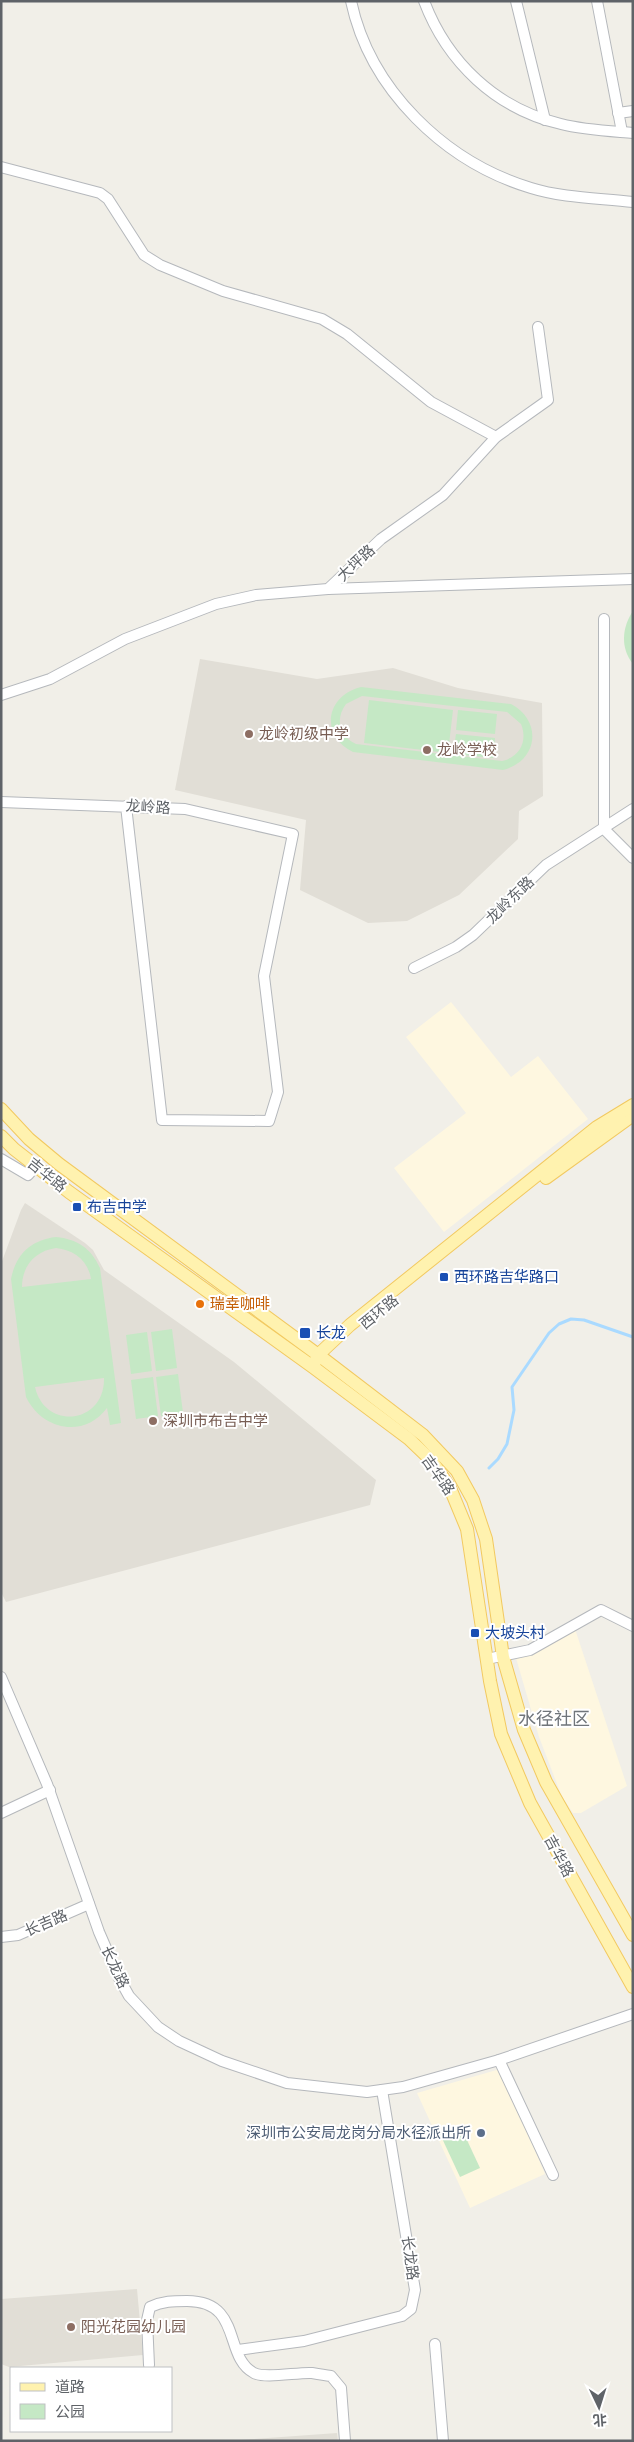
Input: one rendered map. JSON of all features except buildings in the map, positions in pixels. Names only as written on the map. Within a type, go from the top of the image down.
[{"type":"main road","name":"西环路","points":[[319,1360],[350,1325],[582,1140],[633,1104]]},
{"type":"main road","name":"西环路","points":[[319,1360],[507,1208],[633,1115]]},
{"type":"main road","name":"吉华路","points":[[3,1117],[58,1164],[319,1360],[423,1435],[457,1471],[473,1500],[486,1539],[503,1657],[524,1730],[546,1782],[633,1935]]},
{"type":"main road","name":"吉华路","points":[[1,1136],[68,1192],[319,1360],[432,1461],[450,1488],[467,1529],[487,1659],[501,1734],[530,1803],[633,1987]]},
{"type":"street","points":[[351,1],[366,44],[383,77],[419,121],[447,146],[496,175],[531,188],[550,193],[633,202]]},
{"type":"street","points":[[424,1],[444,43],[476,80],[508,104],[545,120],[577,127],[633,133]]},
{"type":"street","points":[[516,1],[545,120]]},
{"type":"street","points":[[597,1],[622,132]]},
{"type":"street","points":[[618,113],[633,111]]},
{"type":"street","points":[[1,167],[100,193],[108,199],[144,255],[160,265],[224,290],[322,319],[347,334],[431,402],[496,437]]},
{"type":"street","name":"大坪路","points":[[1,695],[50,679],[125,639],[216,604],[256,595],[328,589],[381,539],[443,495],[496,437],[548,400],[538,327]]},
{"type":"street","points":[[328,589],[633,579]]},
{"type":"street","points":[[604,619],[604,829],[633,858]]},
{"type":"street","name":"龙岭路","points":[[1,802],[126,806],[185,809],[293,834],[264,976],[278,1092],[269,1121],[162,1120],[126,806]]},
{"type":"street","name":"龙岭东路","points":[[414,968],[456,947],[473,935],[546,866],[633,809]]},
{"type":"street","points":[[1,1159],[28,1175],[36,1166]]},
{"type":"street","points":[[487,1659],[530,1650],[601,1610],[633,1626]]},
{"type":"street","name":"长龙路","points":[[1,1677],[50,1790],[89,1904],[119,1978],[129,1996],[158,2027],[179,2041],[222,2061],[287,2083],[367,2092],[403,2087],[499,2060],[633,2014]]},
{"type":"street","points":[[1,1813],[50,1790]]},
{"type":"street","name":"长吉路","points":[[1,1937],[18,1935],[89,1904]]},
{"type":"street","points":[[499,2060],[554,2175]]},
{"type":"street","name":"长龙路","points":[[238,2350],[304,2341],[393,2318],[411,2309],[415,2290],[382,2090]]},
{"type":"street","points":[[149,2365],[147,2320],[150,2306],[161,2301],[196,2301],[212,2306],[223,2317],[244,2366],[256,2375],[311,2373],[331,2376],[341,2388],[345,2441]]},
{"type":"street","points":[[435,2344],[443,2441]]},
{"type":"shaded area","name":"龙岭学校","points":[[200,659],[317,679],[393,668],[458,688],[542,703],[543,796],[519,811],[518,839],[459,895],[407,921],[368,923],[300,890],[306,820],[175,790]]},
{"type":"shaded area","points":[[451,1002],[511,1077],[538,1056],[588,1119],[444,1232],[394,1168],[466,1113],[406,1037]]},
{"type":"shaded area","name":"深圳市布吉中学","points":[[25,1203],[85,1243],[93,1250],[104,1270],[234,1362],[376,1480],[370,1505],[6,1602],[1,1592],[1,1264]]},
{"type":"shaded area","points":[[575,1629],[627,1786],[581,1813],[573,1813],[562,1797],[539,1737],[516,1658]]},
{"type":"shaded area","name":"深圳市公安局龙岗分局水径派出所","points":[[500,2069],[545,2174],[470,2208],[417,2093]]},
{"type":"shaded area","name":"阳光花园幼儿园","points":[[137,2289],[143,2355],[9,2367],[1,2364],[1,2299]]},
{"type":"shaded area","points":[[337,2433],[338,2441],[227,2441]]},
{"type":"green space","points":[[633,611],[633,664],[626,651],[624,638],[629,617]]},
{"type":"green space","points":[[361,687],[511,704],[521,711],[528,720],[532,730],[532,740],[524,758],[515,765],[503,770],[353,752],[342,745],[335,736],[331,717],[334,707],[349,692]],"holes":[[[362,696],[507,712],[521,724],[524,736],[518,752],[514,756],[502,761],[356,744],[350,741],[340,727],[341,715],[346,704]]]},
{"type":"green space","points":[[369,700],[453,710],[448,753],[364,743]]},
{"type":"green space","points":[[458,710],[497,714],[495,734],[456,730]]},
{"type":"green space","points":[[456,734],[495,738],[493,758],[453,754]]},
{"type":"green space","points":[[56,1237],[77,1242],[88,1250],[100,1268],[121,1423],[110,1425],[107,1408],[98,1418],[87,1424],[75,1427],[53,1423],[42,1417],[26,1397],[11,1279],[17,1262],[26,1250],[39,1241]],"holes":[[[56,1248],[69,1251],[79,1257],[87,1266],[91,1279],[22,1287],[24,1272],[31,1261],[42,1252]],[[104,1378],[102,1393],[95,1405],[85,1413],[74,1416],[61,1416],[50,1411],[41,1401],[35,1387]]]},
{"type":"green space","points":[[172,1329],[177,1368],[156,1371],[151,1332]]},
{"type":"green space","points":[[147,1332],[152,1371],[131,1374],[126,1335]]},
{"type":"green space","points":[[178,1374],[183,1413],[161,1416],[156,1377]]},
{"type":"green space","points":[[153,1377],[158,1416],[136,1419],[131,1380]]},
{"type":"green space","points":[[460,2125],[480,2168],[460,2177],[440,2134]]},
{"type":"waterway","points":[[489,1468],[498,1459],[507,1444],[514,1410],[512,1387],[549,1333],[559,1324],[571,1319],[584,1320],[633,1337]]},
{"type":"place","name":"龙岭初级中学","points":[[249,734]]},
{"type":"place","name":"龙岭学校","points":[[427,750]]},
{"type":"place","name":"布吉中学","points":[[77,1207]]},
{"type":"place","name":"西环路吉华路口","points":[[444,1277]]},
{"type":"place","name":"瑞幸咖啡","points":[[200,1304]]},
{"type":"place","name":"长龙","points":[[305,1333]]},
{"type":"place","name":"深圳市布吉中学","points":[[153,1421]]},
{"type":"place","name":"大坡头村","points":[[475,1633]]},
{"type":"place","name":"深圳市公安局龙岗分局水径派出所","points":[[481,2133]]},
{"type":"place","name":"阳光花园幼儿园","points":[[71,2327]]},
{"type":"district","name":"水径社区","points":[[554,1719]]}]
